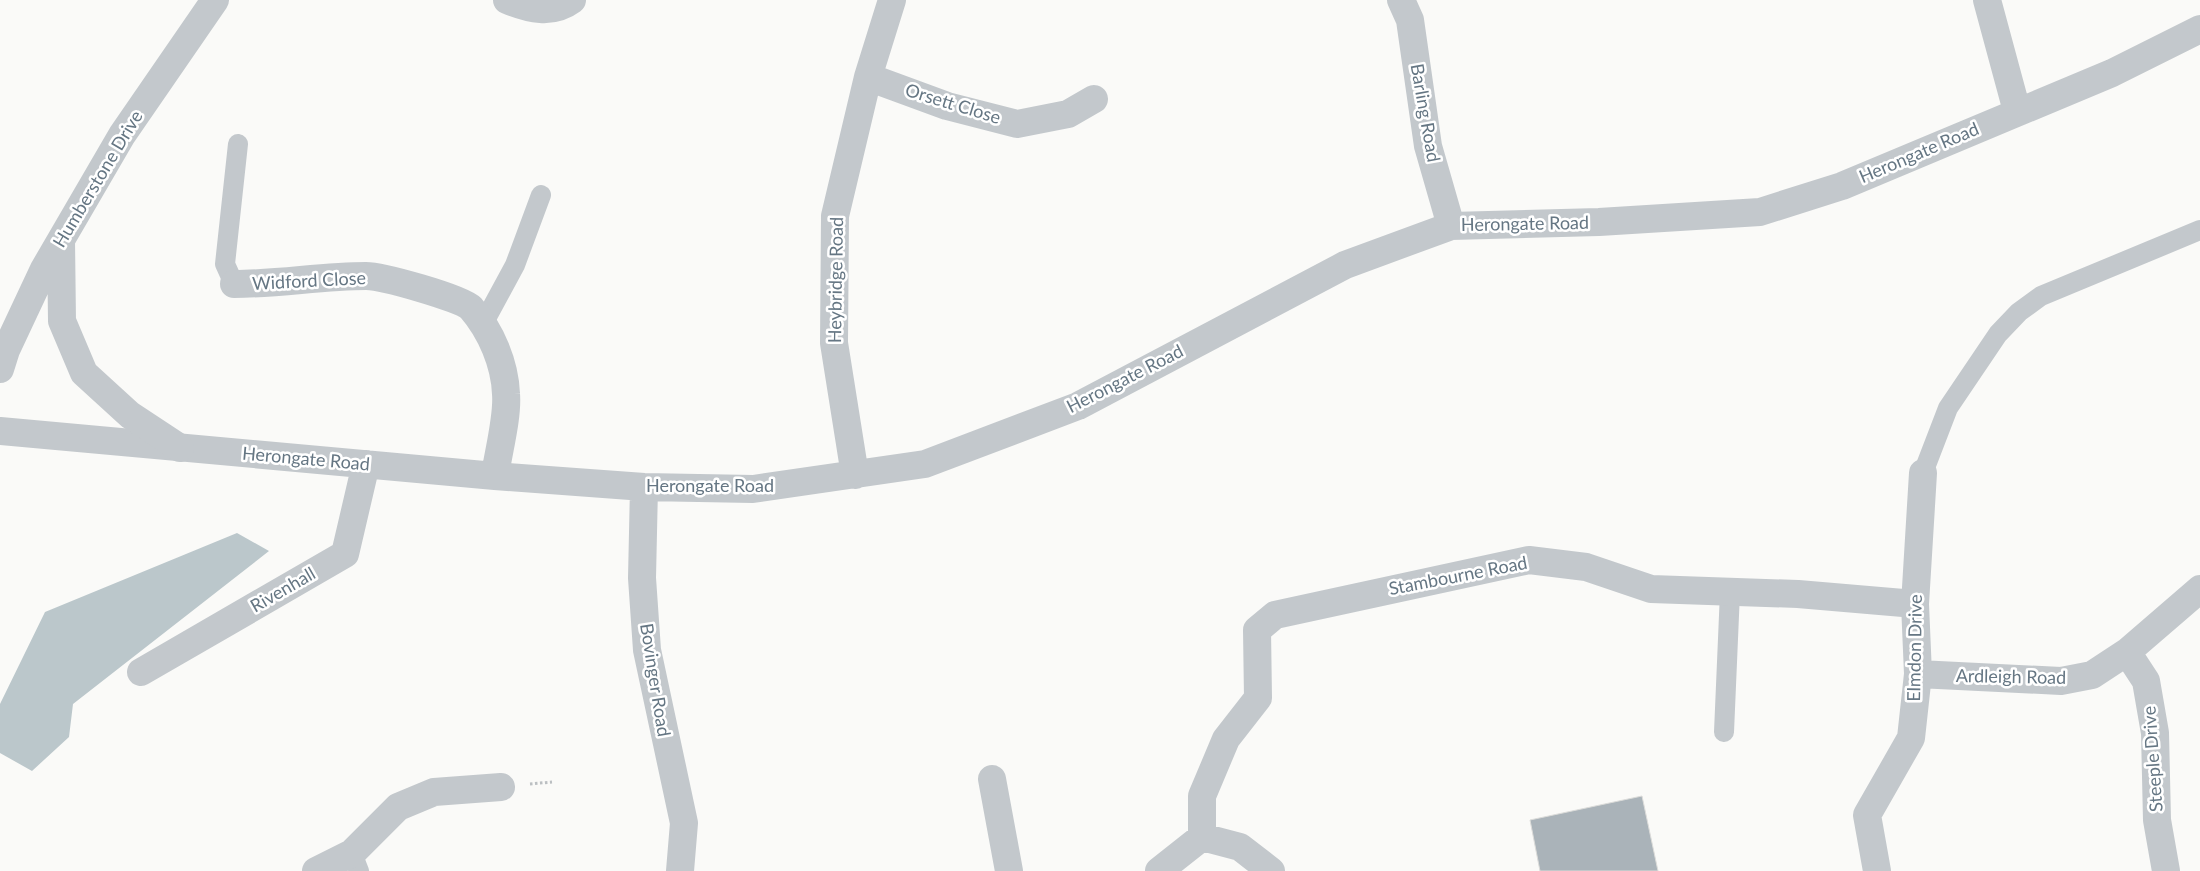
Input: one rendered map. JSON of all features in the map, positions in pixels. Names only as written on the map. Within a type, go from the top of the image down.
[{"type":"street","name":"Humberstone Drive","points":[[0,369],[6,350],[61,239],[122,135],[215,0]]},
{"type":"street","points":[[507,0],[542,10],[563,7],[572,0]]},
{"type":"street","name":"Heybridge Road","points":[[855,475],[834,343],[835,216],[868,77],[892,0]]},
{"type":"street","name":"Barling Road","points":[[1401,0],[1410,20],[1428,146],[1451,226]]},
{"type":"street","points":[[1987,0],[2017,110]]},
{"type":"street","name":"Herongate Road","points":[[0,430],[494,476],[644,487],[752,490],[925,464],[1078,406],[1344,265],[1451,226],[1599,222],[1760,212],[1842,186],[2017,110],[2112,73],[2200,29]]},
{"type":"street","name":"Orsett Close","points":[[868,77],[947,106],[1017,124],[1068,114],[1094,98]]},
{"type":"street","points":[[61,239],[62,321],[84,373],[130,415],[180,448]]},
{"type":"street","name":"Widford Close","points":[[234,284],[270,284],[368,276],[433,292],[470,307],[503,366],[506,396],[494,476]]},
{"type":"street","name":"Rivenhall","points":[[141,672],[345,554],[366,464]]},
{"type":"street","name":"Elmdon Drive","points":[[1877,871],[1867,815],[1911,738],[1918,674],[1915,604],[1923,473]]},
{"type":"street","name":"Bovinger Road","points":[[644,487],[642,578],[647,650],[684,823],[680,871]]},
{"type":"street","name":"Stambourne Road","points":[[1202,837],[1202,796],[1226,739],[1258,698],[1257,630],[1275,615],[1529,560],[1586,567],[1651,589],[1798,594],[1915,604]]},
{"type":"street","name":"Ardleigh Road","points":[[1918,674],[2061,681],[2092,675],[2127,652],[2200,589]]},
{"type":"street","name":"Steeple Drive","points":[[2127,652],[2146,681],[2155,733],[2157,820],[2166,871]]},
{"type":"street","points":[[992,779],[1009,871]]},
{"type":"street","points":[[316,871],[355,862],[398,807],[434,792],[500,787]]},
{"type":"street","points":[[1159,871],[1202,837],[1240,848],[1271,871]]},
{"type":"lane","points":[[234,284],[224,264],[238,144]]},
{"type":"lane","points":[[482,326],[515,265],[541,195]]},
{"type":"lane","points":[[1923,473],[1948,408],[1998,334],[2018,312],[2041,296],[2200,230]]},
{"type":"lane","points":[[1724,732],[1730,592]]},
{"type":"shaded area","points":[[237,533],[269,551],[73,704],[69,737],[32,771],[0,753],[0,704],[45,612]]},
{"type":"building","points":[[1642,796],[1658,871],[1540,871],[1530,820]]}]
